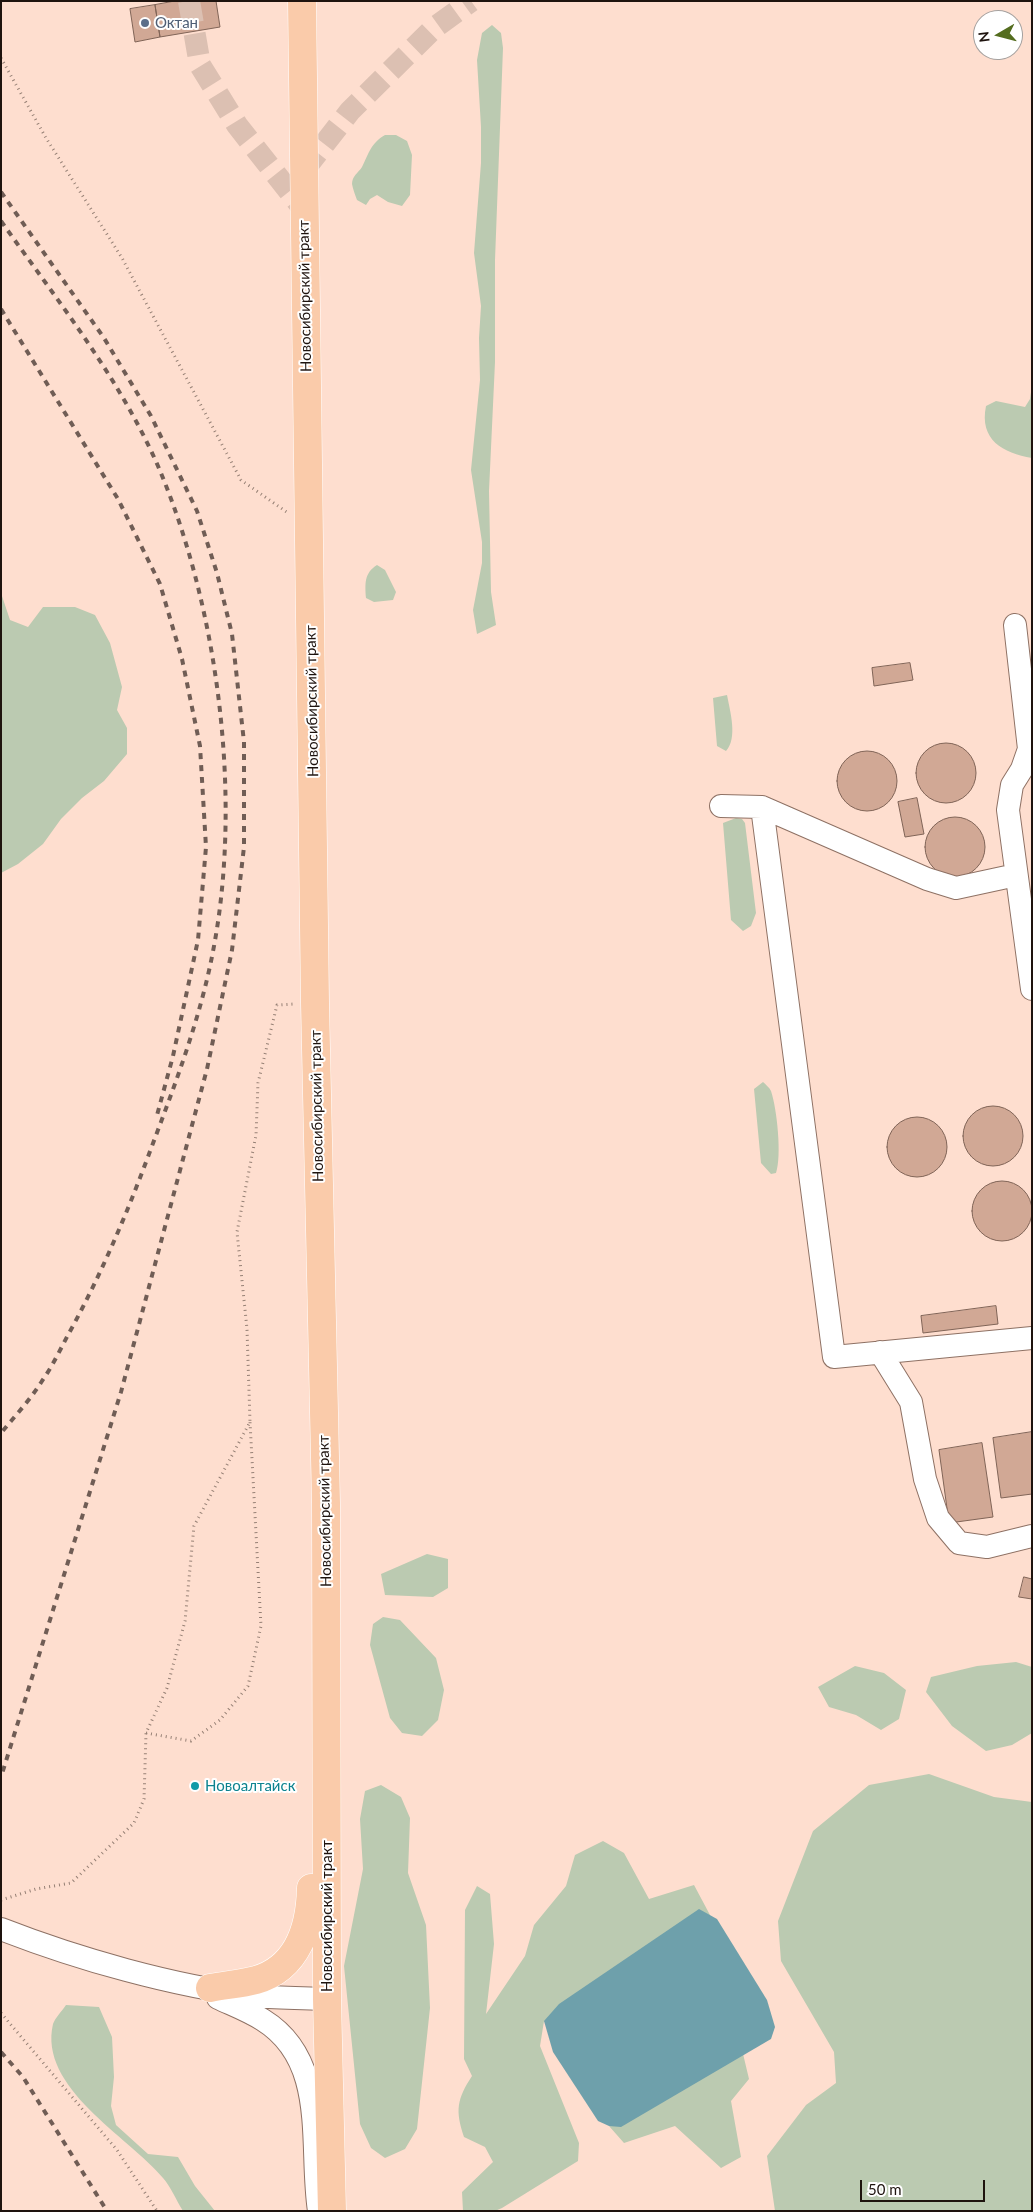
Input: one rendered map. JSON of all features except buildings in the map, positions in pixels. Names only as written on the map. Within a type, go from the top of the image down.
[{"type":"main road","name":"Новосибирский тракт","points":[[302,1],[315,1003],[326,1559],[327,1999],[332,2211]]},
{"type":"main road","points":[[210,1988],[256,1980],[279,1969],[301,1941],[307,1926],[310,1909],[318,1622],[326,1559]]},
{"type":"street","points":[[1015,626],[1029,748],[1022,769],[1012,784],[1008,810],[1032,989]]},
{"type":"street","points":[[722,806],[762,807],[926,879],[956,888],[1016,875]]},
{"type":"street","points":[[762,807],[834,1357],[1032,1338]]},
{"type":"street","points":[[880,1352],[911,1402],[926,1479],[938,1518],[958,1543],[987,1547],[1032,1536]]},
{"type":"street","points":[[1,1929],[107,1964],[210,1988],[255,1996],[327,1999]]},
{"type":"street","points":[[183,1982],[265,2021],[299,2056],[308,2079],[311,2098],[319,2211]]},
{"type":"path","points":[[1,58],[46,138],[122,258],[241,480],[309,528]]},
{"type":"path","points":[[146,1733],[191,1741],[220,1720],[248,1686],[261,1626],[247,1329],[237,1232],[256,1135],[258,1083],[277,1005],[315,1003]]},
{"type":"path","points":[[1,1900],[36,1889],[71,1883],[134,1822],[144,1800],[146,1733],[167,1688],[185,1621],[194,1526],[250,1422]]},
{"type":"path","points":[[1,2014],[117,2150],[158,2211]]},
{"type":"green space","points":[[492,25],[501,33],[503,48],[495,260],[495,362],[489,491],[491,592],[496,625],[477,634],[473,610],[482,563],[482,542],[471,470],[480,380],[479,338],[481,306],[474,253],[481,163],[477,60],[482,33]]},
{"type":"green space","points":[[385,135],[396,135],[407,141],[412,155],[410,195],[402,206],[388,202],[377,195],[370,199],[366,205],[357,200],[352,186],[353,179],[376,141]]},
{"type":"green space","points":[[1032,385],[1032,458],[1012,453],[996,443],[986,428],[985,418],[986,406],[996,401],[1025,407],[1030,399]]},
{"type":"green space","points":[[377,565],[385,570],[396,592],[393,600],[374,602],[366,598],[368,575]]},
{"type":"green space","points":[[1,593],[10,620],[28,627],[43,607],[75,607],[95,615],[110,643],[122,687],[117,710],[127,728],[127,754],[104,781],[82,798],[61,819],[43,844],[18,864],[1,873]]},
{"type":"green space","points":[[727,695],[731,716],[732,739],[726,751],[717,746],[713,698]]},
{"type":"green space","points":[[736,818],[742,819],[745,823],[756,913],[751,926],[743,931],[731,920],[723,823]]},
{"type":"green space","points":[[763,1082],[771,1091],[778,1132],[778,1165],[776,1173],[771,1174],[761,1163],[754,1089]]},
{"type":"green space","points":[[427,1554],[448,1559],[448,1588],[433,1597],[385,1595],[381,1574]]},
{"type":"green space","points":[[383,1617],[400,1620],[436,1658],[444,1690],[438,1720],[422,1736],[402,1733],[390,1718],[370,1645],[373,1624]]},
{"type":"green space","points":[[1016,1662],[1032,1667],[1032,1733],[1012,1745],[986,1751],[952,1726],[926,1692],[931,1677],[977,1666]]},
{"type":"green space","points":[[855,1666],[884,1673],[906,1690],[899,1719],[881,1730],[856,1715],[829,1707],[818,1687]]},
{"type":"green space","points":[[929,1774],[994,1797],[1032,1802],[1032,2211],[775,2211],[767,2156],[806,2105],[836,2083],[834,2052],[781,1961],[778,1921],[813,1831],[869,1785]]},
{"type":"green space","points":[[381,1785],[401,1797],[410,1818],[408,1873],[426,1925],[430,2008],[417,2129],[405,2149],[385,2158],[371,2148],[360,2124],[344,1966],[363,1869],[360,1819],[365,1791]]},
{"type":"green space","points":[[603,1841],[624,1853],[649,1899],[694,1885],[710,1915],[749,2079],[731,2101],[741,2157],[721,2168],[675,2126],[624,2143],[609,2126],[614,2102],[544,2021],[540,2046],[579,2143],[578,2161],[502,2208],[495,2211],[463,2211],[462,2192],[493,2162],[485,2147],[464,2137],[459,2119],[459,2105],[463,2091],[472,2076],[464,2059],[465,1910],[477,1886],[490,1894],[494,1944],[486,2014],[525,1956],[534,1925],[566,1886],[575,1855]]},
{"type":"green space","points":[[66,2005],[99,2007],[112,2037],[114,2077],[111,2106],[116,2125],[148,2154],[178,2157],[195,2186],[215,2211],[183,2211],[163,2178],[89,2109],[72,2090],[59,2069],[52,2047],[53,2024]]},
{"type":"water","points":[[699,1909],[717,1919],[767,2000],[775,2027],[771,2039],[621,2127],[609,2126],[598,2121],[553,2052],[544,2021],[559,2004]]},
{"type":"tunnel","points":[[189,1],[200,65],[237,125],[304,210]]},
{"type":"tunnel","points":[[304,170],[350,111],[434,28],[471,1]]},
{"type":"railway","points":[[1,192],[104,338],[151,416],[197,511],[217,573],[232,634],[244,742],[244,847],[232,950],[207,1069],[121,1392],[1,1777]]},
{"type":"railway","points":[[1,221],[86,340],[125,401],[158,466],[179,521],[196,579],[209,640],[219,702],[224,765],[225,827],[222,888],[214,946],[202,999],[168,1103],[122,1223],[80,1313],[46,1376],[1,1433]]},
{"type":"railway","points":[[1,309],[118,499],[160,584],[182,659],[200,746],[206,847],[198,940],[173,1056],[156,1119]]},
{"type":"railway","points":[[1,2052],[23,2077],[107,2211]]},
{"type":"place","name":"Октан","points":[[145,23]]},
{"type":"place","name":"Новоалтайск","points":[[195,1786]]}]
